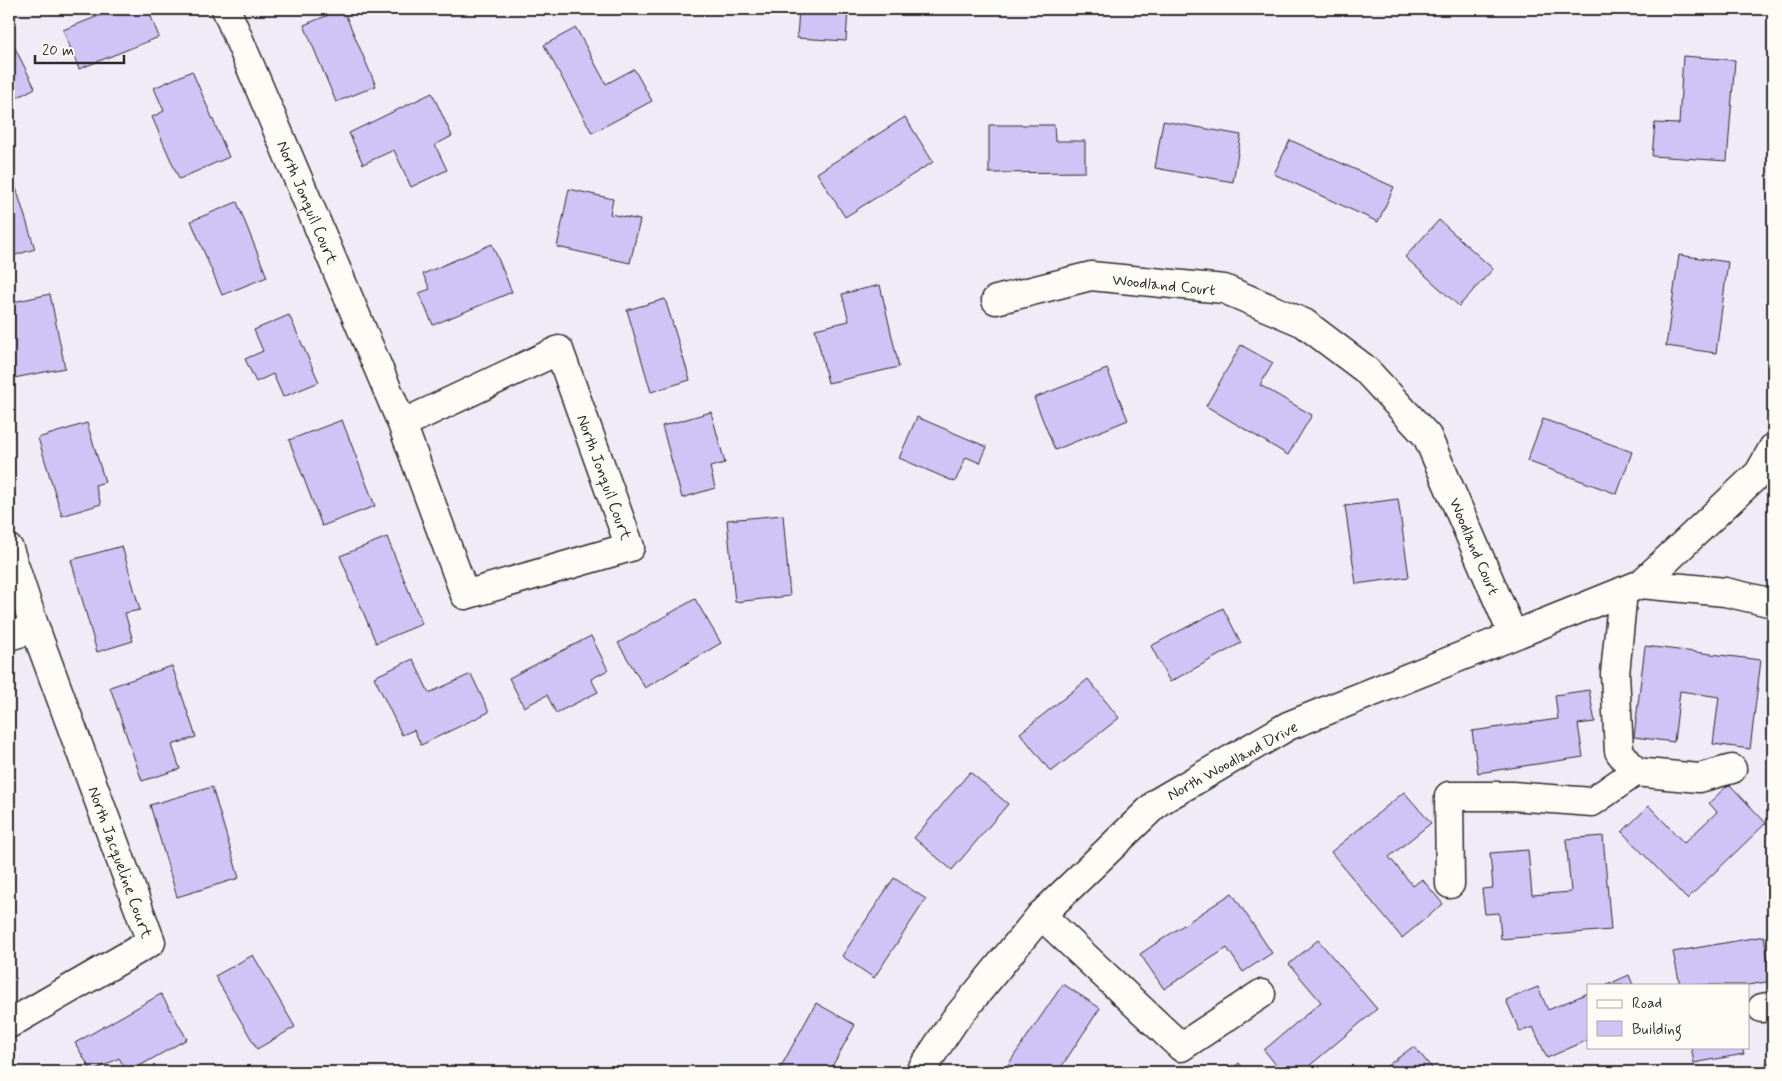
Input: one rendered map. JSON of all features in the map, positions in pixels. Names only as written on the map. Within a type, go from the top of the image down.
[{"type":"street","name":"North Jonquil Court","points":[[226,9],[402,424],[465,595],[630,548],[559,350],[402,424]]},
{"type":"street","name":"Woodland Court","points":[[996,300],[1091,276],[1224,289],[1304,323],[1365,369],[1427,436],[1513,635]]},
{"type":"street","name":"North Woodland Drive","points":[[920,1072],[954,1020],[1040,915],[1158,802],[1288,726],[1632,587],[1759,472],[1773,448]]},
{"type":"street","name":"North Jacqueline Court","points":[[9,549],[35,628],[151,942],[9,1024]]},
{"type":"street","name":"North Woodland Drive","points":[[1632,587],[1725,592],[1773,603]]},
{"type":"street","points":[[1632,587],[1615,674],[1619,751],[1634,772]]},
{"type":"street","points":[[9,636],[35,628]]},
{"type":"street","points":[[1450,884],[1449,796],[1512,796],[1592,802],[1634,772],[1699,778],[1732,769]]},
{"type":"street","points":[[1040,915],[1181,1047],[1261,994]]},
{"type":"building","points":[[116,9],[148,9],[159,37],[79,69],[63,30]]},
{"type":"building","points":[[343,9],[376,86],[336,102],[304,25]]},
{"type":"building","points":[[799,9],[848,9],[846,41],[797,38]]},
{"type":"building","points":[[576,28],[606,84],[634,69],[652,101],[592,133],[544,45]]},
{"type":"building","points":[[11,40],[35,88],[9,102],[9,41]]},
{"type":"building","points":[[1683,56],[1735,60],[1727,161],[1652,156],[1655,123],[1679,124]]},
{"type":"building","points":[[192,71],[229,157],[179,179],[152,117],[164,111],[154,88]]},
{"type":"building","points":[[432,93],[452,136],[435,145],[447,170],[411,187],[394,150],[363,164],[349,133]]},
{"type":"building","points":[[905,117],[933,162],[845,217],[817,173]]},
{"type":"building","points":[[1163,121],[1241,135],[1233,182],[1155,168]]},
{"type":"building","points":[[989,125],[1054,125],[1055,141],[1085,141],[1085,172],[989,173]]},
{"type":"building","points":[[1290,140],[1394,187],[1378,222],[1274,174]]},
{"type":"building","points":[[13,178],[35,249],[9,257],[9,179]]},
{"type":"building","points":[[569,189],[613,199],[610,214],[640,220],[630,263],[557,247]]},
{"type":"building","points":[[237,202],[267,277],[222,295],[191,221]]},
{"type":"building","points":[[1439,220],[1493,269],[1459,306],[1405,257]]},
{"type":"building","points":[[492,244],[512,292],[433,325],[419,293],[430,289],[423,274]]},
{"type":"building","points":[[1679,255],[1728,262],[1716,353],[1666,346]]},
{"type":"building","points":[[880,285],[899,367],[828,383],[815,329],[849,321],[842,294]]},
{"type":"building","points":[[50,294],[65,368],[14,378],[9,350],[9,303]]},
{"type":"building","points":[[665,299],[690,380],[651,392],[627,310]]},
{"type":"building","points":[[289,315],[319,382],[283,397],[273,374],[256,382],[245,359],[263,351],[254,330]]},
{"type":"building","points":[[1241,345],[1273,363],[1260,385],[1312,415],[1288,455],[1206,406]]},
{"type":"building","points":[[1107,369],[1128,420],[1055,450],[1034,398]]},
{"type":"building","points":[[711,412],[725,463],[710,467],[715,488],[682,498],[662,426]]},
{"type":"building","points":[[917,417],[987,447],[980,463],[966,457],[955,482],[899,458]]},
{"type":"building","points":[[1543,419],[1632,452],[1617,494],[1527,461]]},
{"type":"building","points":[[342,420],[375,506],[322,526],[289,440]]},
{"type":"building","points":[[87,423],[105,482],[95,485],[101,504],[62,516],[38,438]]},
{"type":"building","points":[[1398,499],[1409,577],[1356,584],[1345,506]]},
{"type":"building","points":[[783,515],[790,596],[735,602],[727,520]]},
{"type":"building","points":[[387,537],[422,624],[376,643],[340,556]]},
{"type":"building","points":[[122,546],[140,610],[125,613],[133,641],[97,652],[71,560]]},
{"type":"building","points":[[695,599],[721,643],[645,688],[618,643]]},
{"type":"building","points":[[1223,608],[1241,643],[1170,682],[1151,646]]},
{"type":"building","points":[[591,636],[608,670],[591,679],[598,692],[556,713],[547,695],[524,707],[509,678]]},
{"type":"building","points":[[1645,646],[1761,660],[1750,749],[1713,744],[1719,697],[1680,691],[1674,742],[1634,737]]},
{"type":"building","points":[[413,659],[429,693],[471,674],[489,712],[421,745],[414,730],[402,735],[374,677]]},
{"type":"building","points":[[172,666],[196,737],[172,745],[180,769],[142,781],[110,687]]},
{"type":"building","points":[[1088,679],[1119,718],[1051,772],[1020,733]]},
{"type":"building","points":[[1589,690],[1595,722],[1578,724],[1583,757],[1478,773],[1472,731],[1558,719],[1555,695]]},
{"type":"building","points":[[970,772],[1008,804],[952,870],[914,838]]},
{"type":"building","points":[[1729,784],[1766,823],[1687,899],[1622,832],[1649,806],[1684,843],[1717,812],[1709,803]]},
{"type":"building","points":[[212,787],[239,878],[177,897],[150,805]]},
{"type":"building","points":[[1404,792],[1431,823],[1389,857],[1413,886],[1422,879],[1443,904],[1402,938],[1331,852]]},
{"type":"building","points":[[1603,836],[1611,930],[1501,939],[1499,913],[1485,914],[1482,889],[1493,888],[1490,853],[1528,850],[1532,895],[1571,892],[1566,839]]},
{"type":"building","points":[[894,878],[926,899],[874,978],[842,956]]},
{"type":"building","points":[[1232,893],[1272,953],[1243,972],[1227,948],[1164,989],[1140,954]]},
{"type":"building","points":[[1764,936],[1772,981],[1750,985],[1680,984],[1673,952]]},
{"type":"building","points":[[1318,940],[1377,1009],[1302,1072],[1282,1072],[1264,1050],[1321,1002],[1289,964]]},
{"type":"building","points":[[253,955],[295,1027],[257,1049],[215,976]]},
{"type":"building","points":[[1629,975],[1633,984],[1609,984]]},
{"type":"building","points":[[1063,984],[1100,1008],[1058,1072],[1003,1072]]},
{"type":"building","points":[[1538,987],[1548,1010],[1587,993],[1587,1040],[1547,1058],[1533,1027],[1520,1032],[1506,1000]]},
{"type":"building","points":[[161,994],[187,1039],[129,1072],[127,1072],[119,1058],[92,1072],[75,1043]]},
{"type":"building","points":[[816,1003],[855,1025],[829,1072],[778,1072]]},
{"type":"building","points":[[1414,1046],[1435,1072],[1379,1072]]},
{"type":"building","points":[[1691,1048],[1742,1048],[1744,1054],[1694,1063]]},
{"type":"building","points":[[1773,1061],[1773,1072],[1751,1071]]},
{"type":"building","points":[[1239,1063],[1247,1072],[1228,1072]]}]
